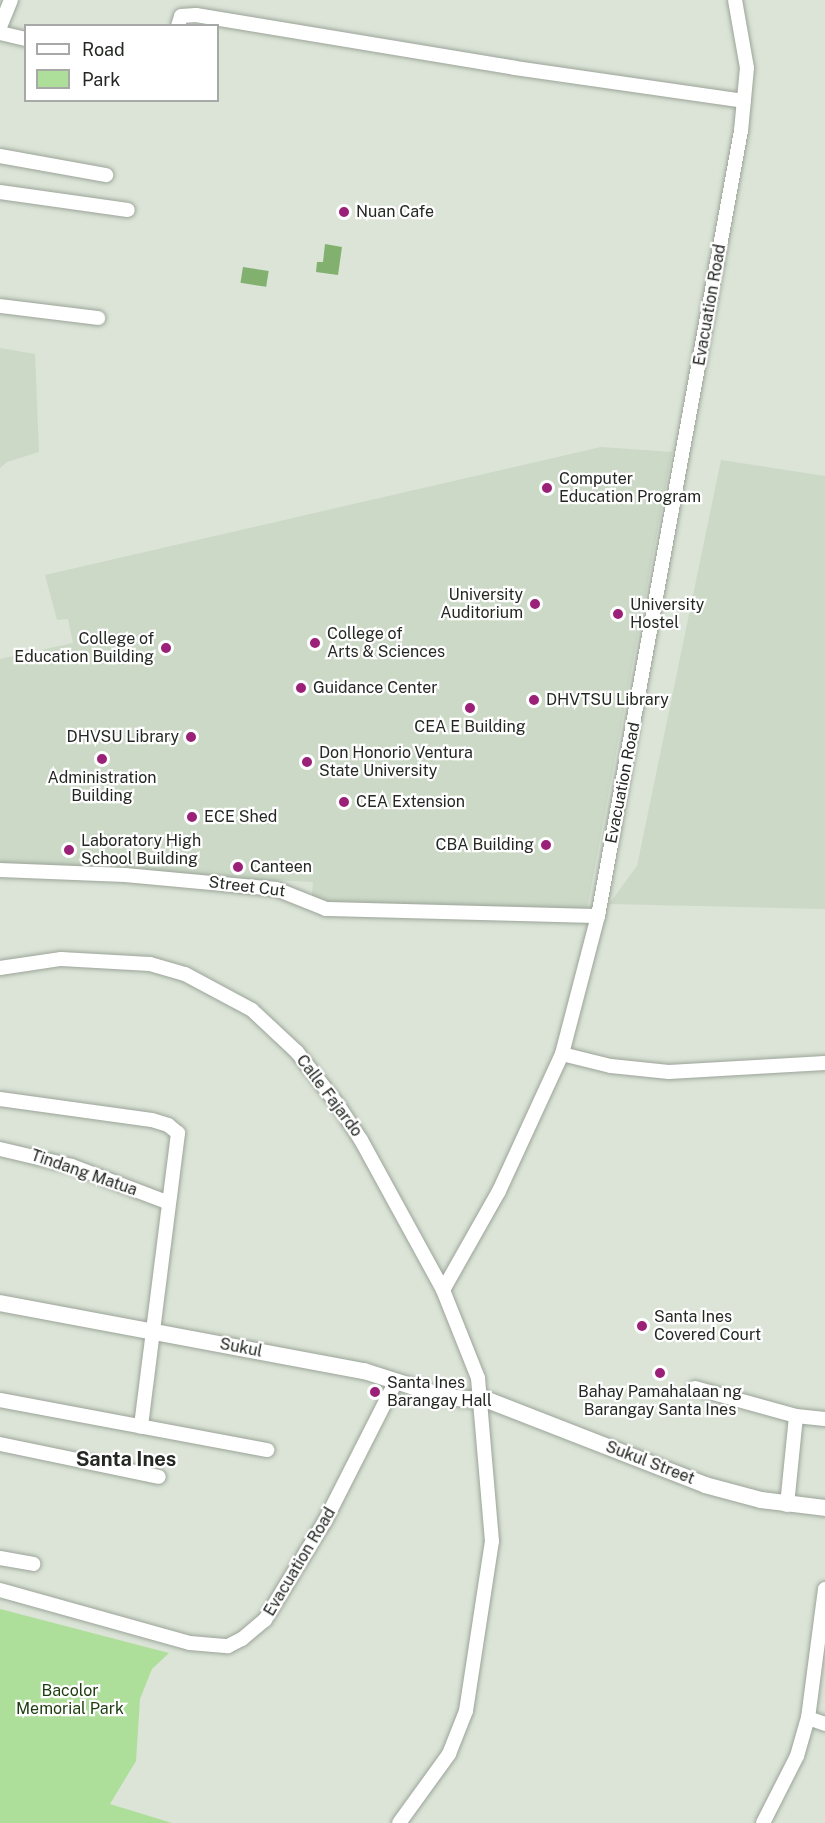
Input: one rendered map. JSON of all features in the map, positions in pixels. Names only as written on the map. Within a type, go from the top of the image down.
[{"type":"street","points":[[0,27],[11,0]]},
{"type":"street","name":"Evacuation Road","points":[[443,1290],[499,1191],[562,1053],[598,916],[713,292],[744,101],[747,68],[735,0]]},
{"type":"street","points":[[179,24],[181,16],[196,15],[515,68],[744,101]]},
{"type":"street","points":[[0,33],[24,39]]},
{"type":"street","points":[[0,156],[106,175]]},
{"type":"street","points":[[0,192],[128,210]]},
{"type":"street","points":[[0,306],[98,318]]},
{"type":"street","name":"Street Cut","points":[[0,870],[125,875],[254,886],[295,894],[326,909],[598,916]]},
{"type":"street","name":"Calle Fajardo","points":[[0,968],[61,959],[150,964],[185,974],[252,1010],[297,1052],[338,1105],[443,1290],[473,1363],[479,1401],[492,1541],[475,1667],[466,1711],[449,1754],[399,1823]]},
{"type":"street","points":[[562,1053],[610,1066],[669,1072],[825,1063]]},
{"type":"street","points":[[0,1099],[168,1125],[178,1133],[180,1143],[167,1202],[155,1331],[141,1427]]},
{"type":"street","name":"Tindang Matua","points":[[0,1149],[72,1166],[167,1202]]},
{"type":"street","name":"Sukul","points":[[0,1303],[364,1371],[445,1397],[479,1401]]},
{"type":"street","name":"Evacuation Road","points":[[0,1590],[190,1643],[228,1646],[242,1639],[265,1620],[326,1521],[396,1381]]},
{"type":"street","points":[[695,1388],[796,1416],[825,1419]]},
{"type":"street","points":[[0,1400],[267,1450]]},
{"type":"street","name":"Sukul Street","points":[[479,1401],[511,1408],[705,1485],[787,1505],[825,1508]]},
{"type":"street","points":[[787,1505],[796,1416]]},
{"type":"street","points":[[0,1444],[159,1477]]},
{"type":"street","points":[[0,1558],[33,1564]]},
{"type":"street","points":[[763,1823],[797,1756],[808,1718],[825,1589]]},
{"type":"street","points":[[808,1718],[825,1724]]},
{"type":"shaded area","points":[[325,244],[342,247],[338,275],[316,272],[317,262],[323,262]]},
{"type":"shaded area","points":[[243,267],[269,271],[266,287],[240,283]]},
{"type":"shaded area","points":[[0,348],[35,354],[39,452],[7,462],[0,468]]},
{"type":"shaded area","name":"Don Honorio Ventura State University","points":[[601,447],[672,452],[587,910],[339,905],[312,896],[313,882],[0,866],[0,659],[73,643],[68,619],[57,620],[45,575]]},
{"type":"shaded area","points":[[721,460],[825,476],[825,909],[609,904],[637,866]]},
{"type":"green space","name":"Bacolor Memorial Park","points":[[0,1609],[169,1653],[152,1669],[140,1699],[136,1761],[110,1804],[172,1823],[0,1823]]},
{"type":"place","name":"Nuan Cafe","points":[[344,212]]},
{"type":"place","name":"Computer Education Program","points":[[547,488]]},
{"type":"place","name":"University Auditorium","points":[[535,604]]},
{"type":"place","name":"University Hostel","points":[[618,614]]},
{"type":"place","name":"College of Arts & Sciences","points":[[315,643]]},
{"type":"place","name":"College of Education Building","points":[[166,648]]},
{"type":"place","name":"Guidance Center","points":[[301,688]]},
{"type":"place","name":"DHVTSU Library","points":[[534,700]]},
{"type":"place","name":"CEA E Building","points":[[470,708]]},
{"type":"place","name":"DHVSU Library","points":[[191,737]]},
{"type":"place","name":"Administration Building","points":[[102,759]]},
{"type":"place","name":"Don Honorio Ventura State University","points":[[307,762]]},
{"type":"place","name":"CEA Extension","points":[[344,802]]},
{"type":"place","name":"ECE Shed","points":[[192,817]]},
{"type":"place","name":"CBA Building","points":[[546,845]]},
{"type":"place","name":"Laboratory High School Building","points":[[69,850]]},
{"type":"place","name":"Canteen","points":[[238,867]]},
{"type":"place","name":"Santa Ines Covered Court","points":[[642,1326]]},
{"type":"place","name":"Bahay Pamahalaan ng Barangay Santa Ines","points":[[660,1373]]},
{"type":"place","name":"Santa Ines Barangay Hall","points":[[375,1392]]},
{"type":"district","name":"Santa Ines","points":[[126,1459]]}]
